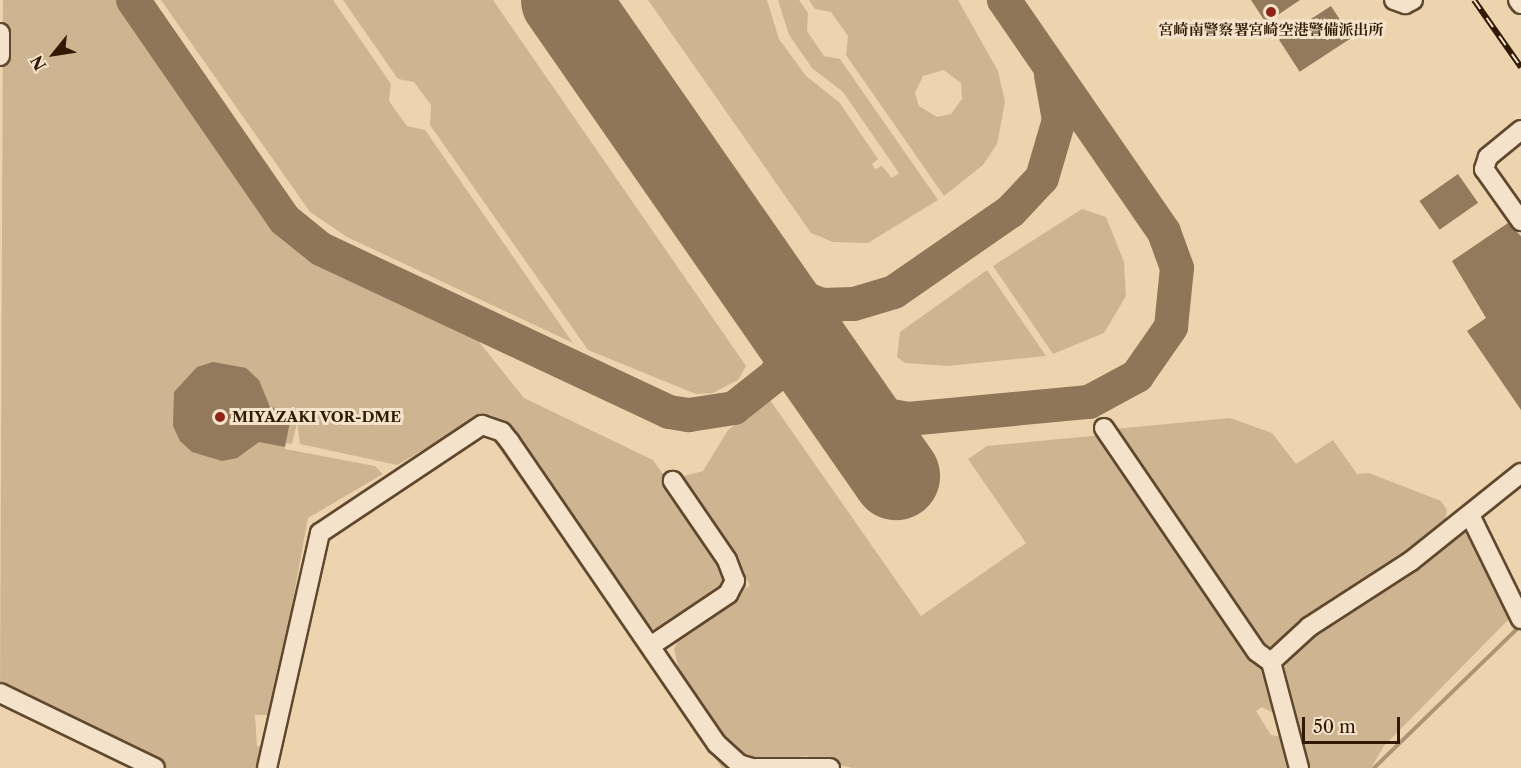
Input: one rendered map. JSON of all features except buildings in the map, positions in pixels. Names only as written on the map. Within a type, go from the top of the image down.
[{"type":"street","points":[[1394,0],[1405,4],[1413,0]]},
{"type":"street","points":[[1518,0],[1521,4]]},
{"type":"street","points":[[0,33],[0,56]]},
{"type":"street","points":[[1521,130],[1488,157],[1484,169],[1521,221]]},
{"type":"street","points":[[267,768],[320,533],[482,425],[502,432],[510,442],[652,645],[717,744],[754,768],[830,768]]},
{"type":"street","points":[[1104,428],[1257,652],[1271,662],[1299,768]]},
{"type":"street","points":[[1271,662],[1309,627],[1411,561],[1521,473]]},
{"type":"street","points":[[652,645],[728,594],[735,581],[728,560],[673,481]]},
{"type":"street","points":[[1470,515],[1519,616]]},
{"type":"street","points":[[0,693],[155,768]]},
{"type":"shaded area","points":[[3,0],[118,0],[291,244],[475,337],[524,398],[653,460],[721,557],[726,574],[723,591],[667,631],[651,628],[500,420],[475,420],[397,465],[300,444],[297,423],[292,444],[284,443],[285,449],[375,466],[383,474],[308,518],[272,715],[255,715],[257,746],[265,747],[260,768],[149,768],[0,697]]},
{"type":"shaded area","points":[[161,0],[333,0],[391,84],[389,101],[407,126],[425,130],[573,343],[347,237],[310,212]]},
{"type":"shaded area","points":[[343,0],[493,0],[746,366],[738,380],[713,393],[696,394],[588,350],[430,125],[431,105],[414,82],[398,79]]},
{"type":"shaded area","points":[[648,0],[767,0],[779,39],[806,76],[839,102],[878,159],[872,164],[875,169],[882,166],[892,178],[899,173],[843,92],[812,68],[789,35],[778,0],[799,0],[808,13],[807,31],[824,56],[840,59],[938,200],[868,243],[833,242],[811,233]]},
{"type":"shaded area","points":[[809,0],[958,0],[998,71],[1005,102],[997,144],[983,165],[944,196],[846,55],[848,36],[831,12],[815,9]],"holes":[[[944,70],[961,83],[962,99],[951,114],[937,117],[919,106],[915,93],[923,76]]]},
{"type":"shaded area","points":[[1082,209],[1106,217],[1124,262],[1126,296],[1104,333],[1053,354],[993,266]]},
{"type":"shaded area","points":[[987,270],[1046,356],[948,366],[905,363],[897,357],[900,332]]},
{"type":"shaded area","points":[[770,400],[921,616],[1026,543],[968,459],[987,446],[1102,435],[1264,667],[1275,714],[1262,707],[1256,711],[1271,735],[1284,737],[1292,768],[852,768],[806,756],[753,764],[732,751],[680,675],[674,649],[681,634],[750,585],[677,478],[703,471],[728,430]]},
{"type":"shaded area","points":[[1230,418],[1272,433],[1296,464],[1333,440],[1357,474],[1369,473],[1441,501],[1447,510],[1444,527],[1275,647],[1261,645],[1114,429]]},
{"type":"shaded area","points":[[493,440],[498,440],[732,768],[722,768]]},
{"type":"shaded area","points":[[1471,524],[1510,618],[1384,746],[1371,768],[1302,768],[1280,671],[1289,650]]},
{"type":"waterway","points":[[1374,768],[1521,625]]},
{"type":"taxiway","points":[[133,0],[285,220],[321,249],[669,412],[689,415],[734,408],[776,375],[787,350],[779,307]]},
{"type":"taxiway","points":[[831,381],[880,414],[908,419],[1089,402],[1137,376],[1171,327],[1177,268],[1164,232],[1004,0]]},
{"type":"taxiway","points":[[747,262],[778,288],[822,305],[854,304],[894,292],[1011,211],[1042,178],[1059,120],[1051,75]]},
{"type":"runway","points":[[565,0],[896,476]]},
{"type":"railway","points":[[1474,0],[1521,67]]},
{"type":"place","name":"宮崎南警察署宮崎空港警備派出所","points":[[1271,12]]},
{"type":"place","name":"MIYAZAKI VOR-DME","points":[[220,417]]}]
